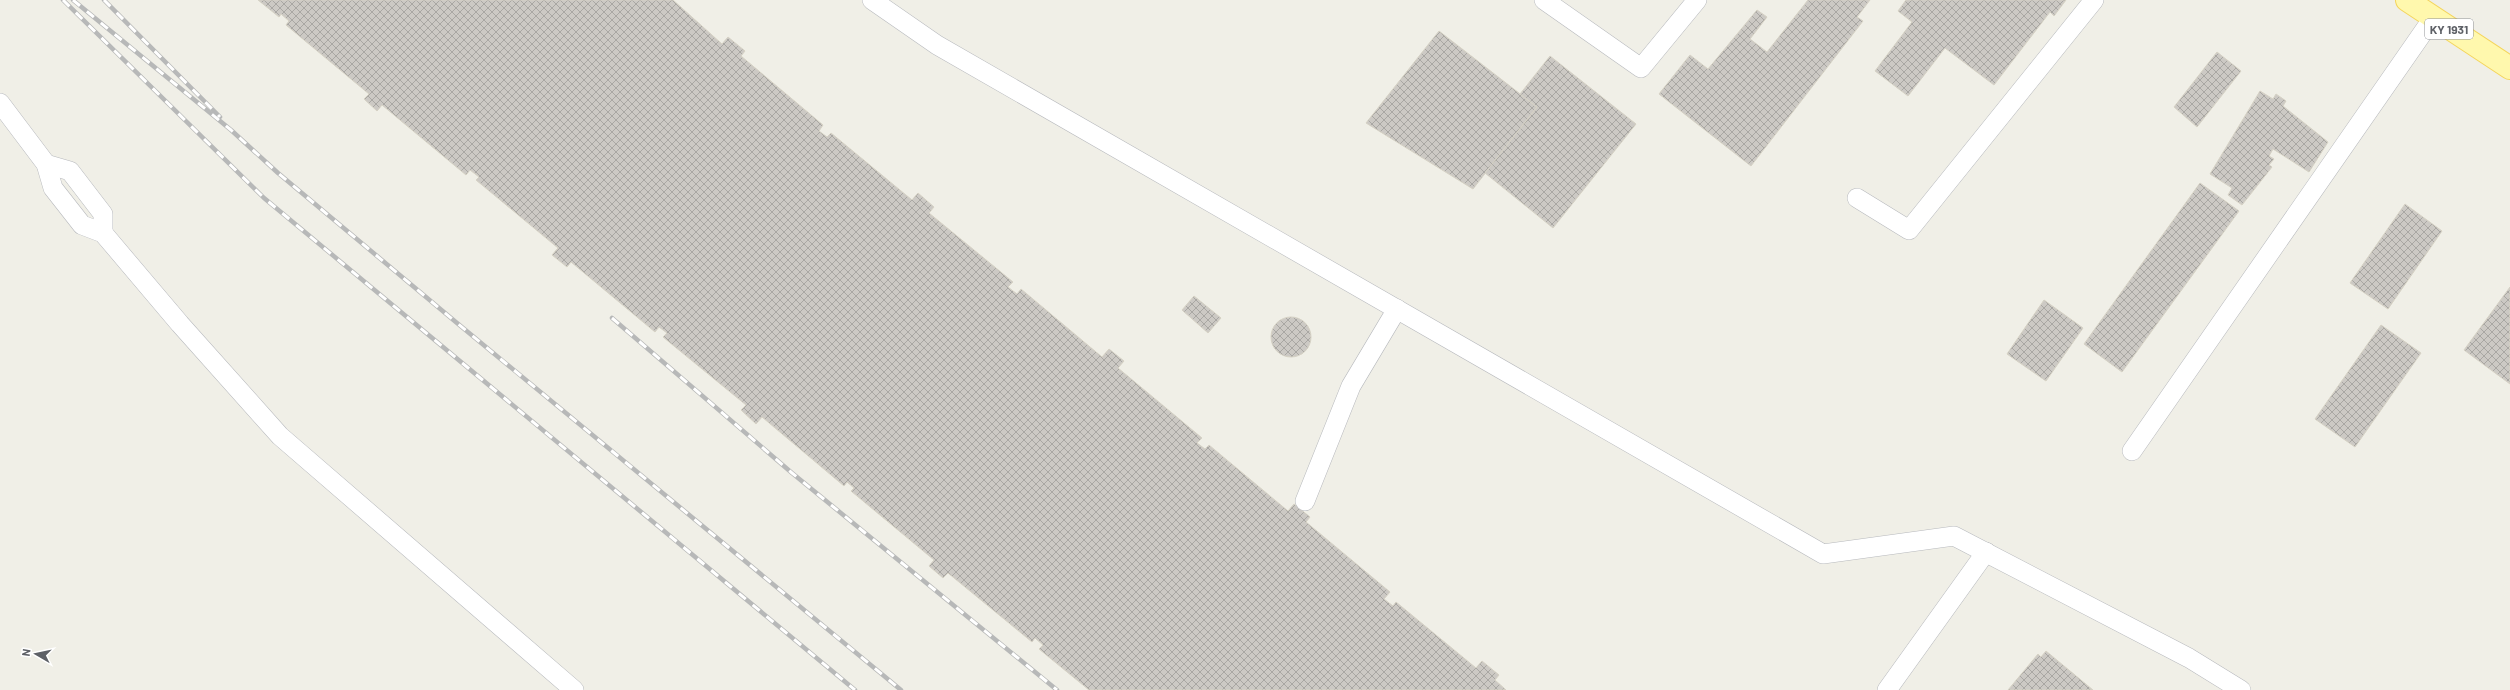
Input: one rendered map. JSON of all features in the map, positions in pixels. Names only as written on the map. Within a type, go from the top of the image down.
[{"type":"main road","name":"KY 1931","points":[[2407,0],[2510,68]]},
{"type":"lane","points":[[872,0],[937,45],[1823,554],[1954,536],[2189,658],[2241,690]]},
{"type":"lane","points":[[1544,0],[1641,68],[1697,0]]},
{"type":"lane","points":[[1857,198],[1909,230],[2094,0]]},
{"type":"lane","points":[[2132,451],[2433,18]]},
{"type":"lane","points":[[0,103],[46,164],[53,188],[82,225],[104,233],[180,324],[280,436],[562,687]]},
{"type":"lane","points":[[1305,501],[1351,386],[1397,309]]},
{"type":"lane","points":[[1887,690],[1986,552]]},
{"type":"building","points":[[258,0],[673,0],[722,44],[728,37],[745,51],[741,56],[823,125],[819,131],[827,137],[831,133],[912,200],[918,193],[934,207],[929,213],[1013,282],[1008,287],[1017,294],[1021,289],[1102,357],[1109,349],[1124,361],[1118,368],[1202,438],[1197,443],[1205,449],[1209,445],[1288,511],[1294,504],[1310,517],[1306,522],[1390,592],[1384,599],[1393,606],[1396,602],[1476,668],[1482,661],[1499,675],[1495,680],[1506,690],[1089,690],[1039,649],[1043,645],[1035,638],[1032,642],[948,573],[943,578],[929,566],[934,560],[851,491],[854,488],[847,482],[844,486],[762,417],[756,424],[741,410],[746,405],[663,337],[667,333],[659,327],[655,332],[571,262],[567,267],[552,255],[558,248],[476,180],[479,177],[470,170],[466,175],[382,105],[377,111],[364,99],[369,94],[286,25],[289,21],[281,14],[279,17]]},
{"type":"building","points":[[1808,0],[1870,0],[1857,17],[1863,21],[1751,166],[1659,94],[1690,55],[1708,69],[1757,10],[1767,17],[1750,39],[1767,52]]},
{"type":"building","points":[[1906,0],[2066,0],[2054,16],[2050,12],[1994,85],[1945,48],[1908,96],[1875,71],[1912,22],[1898,11]]},
{"type":"building","points":[[1439,31],[1537,107],[1473,189],[1366,123]]},
{"type":"building","points":[[2217,52],[2241,71],[2197,127],[2174,107]]},
{"type":"building","points":[[1550,56],[1636,124],[1553,228],[1485,173],[1537,107],[1520,94]]},
{"type":"building","points":[[2260,91],[2273,99],[2276,94],[2286,101],[2283,106],[2328,142],[2309,172],[2273,149],[2269,156],[2274,159],[2269,165],[2272,167],[2242,205],[2228,195],[2232,188],[2210,174]]},
{"type":"building","points":[[2200,183],[2239,211],[2122,372],[2084,344]]},
{"type":"building","points":[[2405,204],[2442,231],[2388,309],[2350,283]]},
{"type":"building","points":[[2510,287],[2510,384],[2464,350]]},
{"type":"building","points":[[1194,296],[1221,318],[1208,333],[1182,310]]},
{"type":"building","points":[[2044,300],[2083,328],[2046,381],[2007,354]]},
{"type":"building","points":[[1295,317],[1302,320],[1308,326],[1311,337],[1310,345],[1302,354],[1295,357],[1287,357],[1280,354],[1272,345],[1271,333],[1274,326],[1283,318]]},
{"type":"building","points":[[2381,325],[2421,353],[2355,447],[2315,419]]},
{"type":"building","points":[[2046,651],[2093,690],[2008,690],[2038,654],[2041,657]]},
{"type":"railway","points":[[63,0],[264,198],[855,690]]},
{"type":"railway","points":[[73,0],[231,130],[278,173],[457,323],[901,690]]},
{"type":"railway","points":[[104,0],[220,117]]},
{"type":"railway","points":[[612,318],[792,473],[1057,690]]}]
